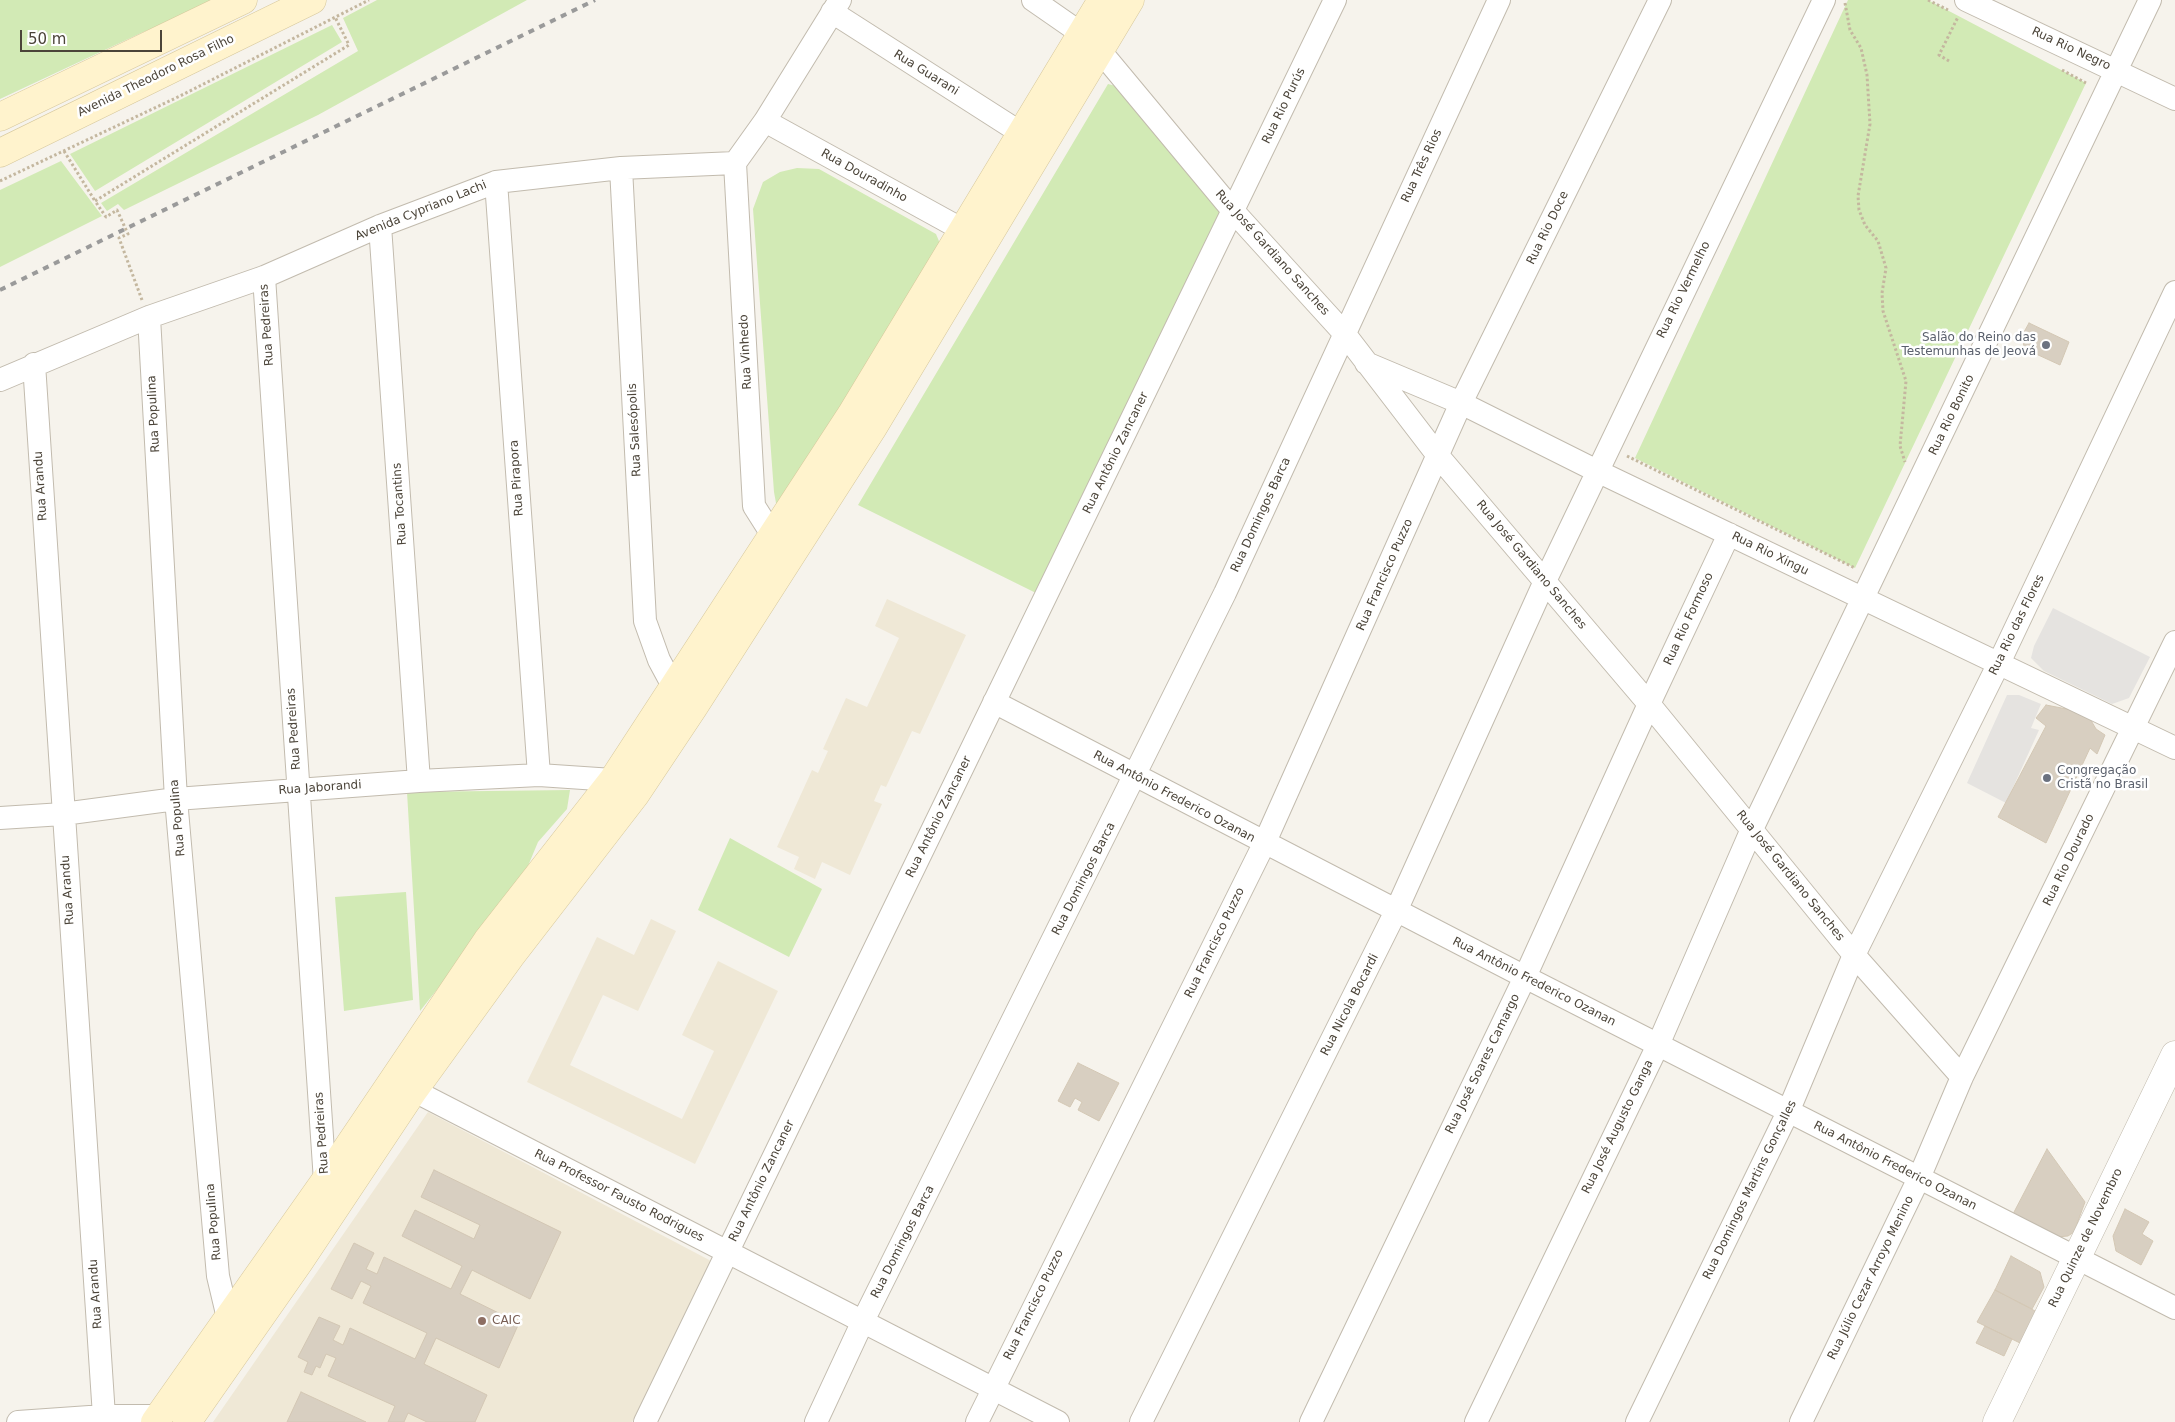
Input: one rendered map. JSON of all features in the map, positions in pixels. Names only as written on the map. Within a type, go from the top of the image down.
[{"type":"main road","points":[[0,117],[243,0]]},
{"type":"main road","name":"Avenida Theodoro Rosa Filho","points":[[0,152],[312,0]]},
{"type":"main road","points":[[157,1419],[325,1181],[510,957],[635,795],[1092,43],[1102,0]]},
{"type":"main road","points":[[188,1422],[299,1262],[487,941],[613,780],[773,536],[862,422],[964,230],[1021,133],[1092,43],[1130,0]]},
{"type":"street","name":"Rua José Gardiano Sanches","points":[[1034,0],[1092,43],[1234,212],[1344,333],[1364,362],[1439,457],[1649,704],[1854,954],[1962,1077]]},
{"type":"street","name":"Rua Rio Purús","points":[[1234,212],[1335,0]]},
{"type":"street","name":"Rua Três Rios","points":[[1344,333],[1499,0]]},
{"type":"street","name":"Rua Rio Doce","points":[[1439,457],[1461,403],[1660,0]]},
{"type":"street","name":"Rua Rio Bonito","points":[[1752,829],[2150,0]]},
{"type":"street","name":"Rua Rio Vermelho","points":[[1545,581],[1597,471],[1839,4]]},
{"type":"street","points":[[735,163],[765,121],[836,6]]},
{"type":"street","name":"Rua Guarani","points":[[836,6],[1021,133]]},
{"type":"street","name":"Rua Rio Negro","points":[[1974,6],[2116,70],[2175,99]]},
{"type":"street","name":"Rua Douradinho","points":[[765,121],[964,230]]},
{"type":"street","name":"Avenida Cypriano Lachi","points":[[0,380],[149,317],[264,277],[380,226],[496,182],[621,168],[735,163]]},
{"type":"street","name":"Rua Vinhedo","points":[[735,163],[754,506],[773,536]]},
{"type":"street","name":"Rua Salesópolis","points":[[621,168],[645,621],[659,660],[673,686]]},
{"type":"street","name":"Rua Pirapora","points":[[496,182],[539,775]]},
{"type":"street","name":"Rua Antônio Zancaner","points":[[645,1422],[1234,212]]},
{"type":"street","name":"Rua Tocantins","points":[[380,226],[419,781]]},
{"type":"street","name":"Rua Pedreiras","points":[[264,277],[325,1181]]},
{"type":"street","name":"Rua Rio das Flores","points":[[1854,954],[2000,662],[2175,292]]},
{"type":"street","name":"Rua Populina","points":[[149,317],[176,799],[218,1266],[228,1318]]},
{"type":"street","name":"Rua Domingos Barca","points":[[816,1422],[863,1321],[1135,777],[1281,474],[1344,333]]},
{"type":"street","name":"Rua Rio Xingu","points":[[1364,362],[1461,403],[1597,471],[2000,662],[2175,748]]},
{"type":"street","name":"Rua Arandu","points":[[34,364],[104,1416]]},
{"type":"street","name":"Rua Francisco Puzzo","points":[[977,1422],[1264,844],[1439,457]]},
{"type":"street","name":"Rua Rio Formoso","points":[[1649,704],[1729,534]]},
{"type":"street","name":"Rua Nicola Bocardi","points":[[1142,1422],[1396,912],[1545,581]]},
{"type":"street","name":"Rua Rio Dourado","points":[[1962,1077],[2175,642]]},
{"type":"street","name":"Rua Antônio Frederico Ozanan","points":[[994,702],[1396,912],[2175,1308]]},
{"type":"street","name":"Rua José Soares Camargo","points":[[1311,1422],[1525,977],[1649,704]]},
{"type":"street","name":"Rua Jaborandi","points":[[0,818],[63,814],[176,799],[419,781],[539,775],[613,780]]},
{"type":"street","points":[[613,780],[635,795]]},
{"type":"street","name":"Rua José Augusto Ganga","points":[[1476,1422],[1658,1045],[1752,829]]},
{"type":"street","name":"Rua Domingos Martins Gonçalles","points":[[1637,1422],[1788,1112],[1854,954]]},
{"type":"street","name":"Rua Quinze de Novembro","points":[[1997,1422],[2175,1055]]},
{"type":"street","name":"Rua Júlio Cezar Arroyo Menino","points":[[1801,1422],[1919,1178],[1962,1077]]},
{"type":"street","name":"Rua Professor Fausto Rodrigues","points":[[403,1085],[1058,1422]]},
{"type":"street","points":[[18,1422],[104,1416],[157,1419]]},
{"type":"path","points":[[0,181],[180,96],[369,0]]},
{"type":"path","points":[[1839,4],[1850,30],[1861,48],[1867,74],[1870,124],[1858,196],[1859,210],[1865,225],[1878,241],[1886,268],[1882,293],[1883,311],[1906,380],[1900,446],[1905,462]]},
{"type":"path","points":[[1949,61],[1939,55],[1974,6]]},
{"type":"path","points":[[95,200],[349,45],[336,17]]},
{"type":"path","points":[[2082,92],[2086,83]]},
{"type":"path","points":[[64,151],[106,217],[117,210],[128,234],[119,238],[149,317]]},
{"type":"path","points":[[1626,449],[1623,454],[1855,568],[1858,561]]},
{"type":"path","points":[[1901,471],[1909,454]]},
{"type":"shaded area","points":[[887,599],[966,635],[920,734],[912,731],[886,787],[881,785],[874,801],[882,804],[850,875],[822,862],[815,879],[794,869],[799,857],[777,847],[812,770],[818,773],[828,751],[823,749],[846,698],[867,707],[899,638],[875,626]]},
{"type":"shaded area","points":[[2053,608],[2150,657],[2129,698],[2112,704],[2044,671],[2031,658],[2034,646]]},
{"type":"shaded area","points":[[2007,695],[2019,695],[2041,704],[2031,728],[2039,730],[2006,803],[1967,783]]},
{"type":"shaded area","points":[[651,919],[676,931],[638,1011],[603,995],[570,1065],[682,1119],[714,1051],[682,1035],[718,961],[778,991],[695,1164],[527,1082],[597,937],[634,955]]},
{"type":"shaded area","name":"CAIC","points":[[428,1112],[713,1262],[632,1422],[213,1422]]},
{"type":"green space","points":[[0,0],[220,0],[141,33],[0,99]]},
{"type":"green space","points":[[377,0],[527,0],[318,115],[124,210],[118,204],[107,211],[101,203],[358,51],[343,18]]},
{"type":"green space","points":[[1848,0],[1928,0],[2086,83],[1855,568],[1635,458]]},
{"type":"green space","points":[[332,25],[342,42],[95,191],[70,154]]},
{"type":"green space","points":[[1108,84],[1120,87],[1220,212],[1038,594],[858,505]]},
{"type":"green space","points":[[61,161],[102,216],[0,267],[0,190]]},
{"type":"green space","points":[[797,168],[819,169],[936,234],[941,246],[784,504],[776,503],[774,492],[753,209],[763,182],[780,172]]},
{"type":"green space","points":[[570,790],[567,809],[538,842],[520,885],[420,1011],[407,792]]},
{"type":"green space","points":[[730,838],[822,889],[789,957],[698,910]]},
{"type":"green space","points":[[406,892],[413,1000],[344,1011],[335,897]]},
{"type":"building","name":"Salão do Reino das Testemunhas de Jeová","points":[[2029,323],[2069,342],[2060,365],[2023,348],[2024,342],[2019,341]]},
{"type":"building","name":"Congregação Cristã no Brasil","points":[[2046,705],[2077,711],[2089,717],[2096,729],[2105,735],[2097,754],[2090,748],[2046,843],[1998,817],[2046,726],[2036,718]]},
{"type":"building","points":[[1078,1063],[1119,1083],[1099,1121],[1078,1110],[1082,1102],[1075,1098],[1070,1107],[1058,1101]]},
{"type":"building","points":[[2047,1149],[2085,1202],[2074,1232],[2068,1236],[2057,1237],[2013,1214]]},
{"type":"building","points":[[434,1170],[561,1232],[530,1299],[472,1270],[460,1294],[519,1323],[499,1368],[436,1338],[424,1364],[487,1395],[475,1422],[427,1422],[408,1413],[404,1422],[388,1422],[395,1406],[328,1376],[336,1358],[326,1354],[320,1368],[316,1366],[312,1375],[304,1372],[308,1362],[298,1357],[319,1317],[340,1326],[333,1340],[343,1345],[350,1328],[415,1359],[427,1333],[363,1303],[371,1286],[361,1281],[352,1299],[331,1289],[354,1243],[374,1253],[366,1269],[377,1274],[384,1257],[451,1289],[462,1266],[402,1236],[415,1210],[474,1239],[480,1225],[421,1197]]},
{"type":"building","points":[[2125,1209],[2149,1222],[2142,1234],[2153,1241],[2141,1265],[2116,1251],[2113,1236]]},
{"type":"building","points":[[2011,1256],[2040,1272],[2044,1287],[2032,1309],[1995,1290]]},
{"type":"building","points":[[1995,1290],[2037,1312],[2020,1343],[1977,1322]]},
{"type":"building","points":[[1985,1326],[2012,1339],[2004,1356],[1976,1343]]},
{"type":"building","points":[[301,1392],[366,1422],[287,1422]]},
{"type":"railway","points":[[0,290],[595,0]]},
{"type":"place","name":"Salão do Reino das Testemunhas de Jeová","points":[[2046,345]]},
{"type":"place","name":"Congregação Cristã no Brasil","points":[[2047,778]]},
{"type":"place","name":"CAIC","points":[[482,1321]]}]
